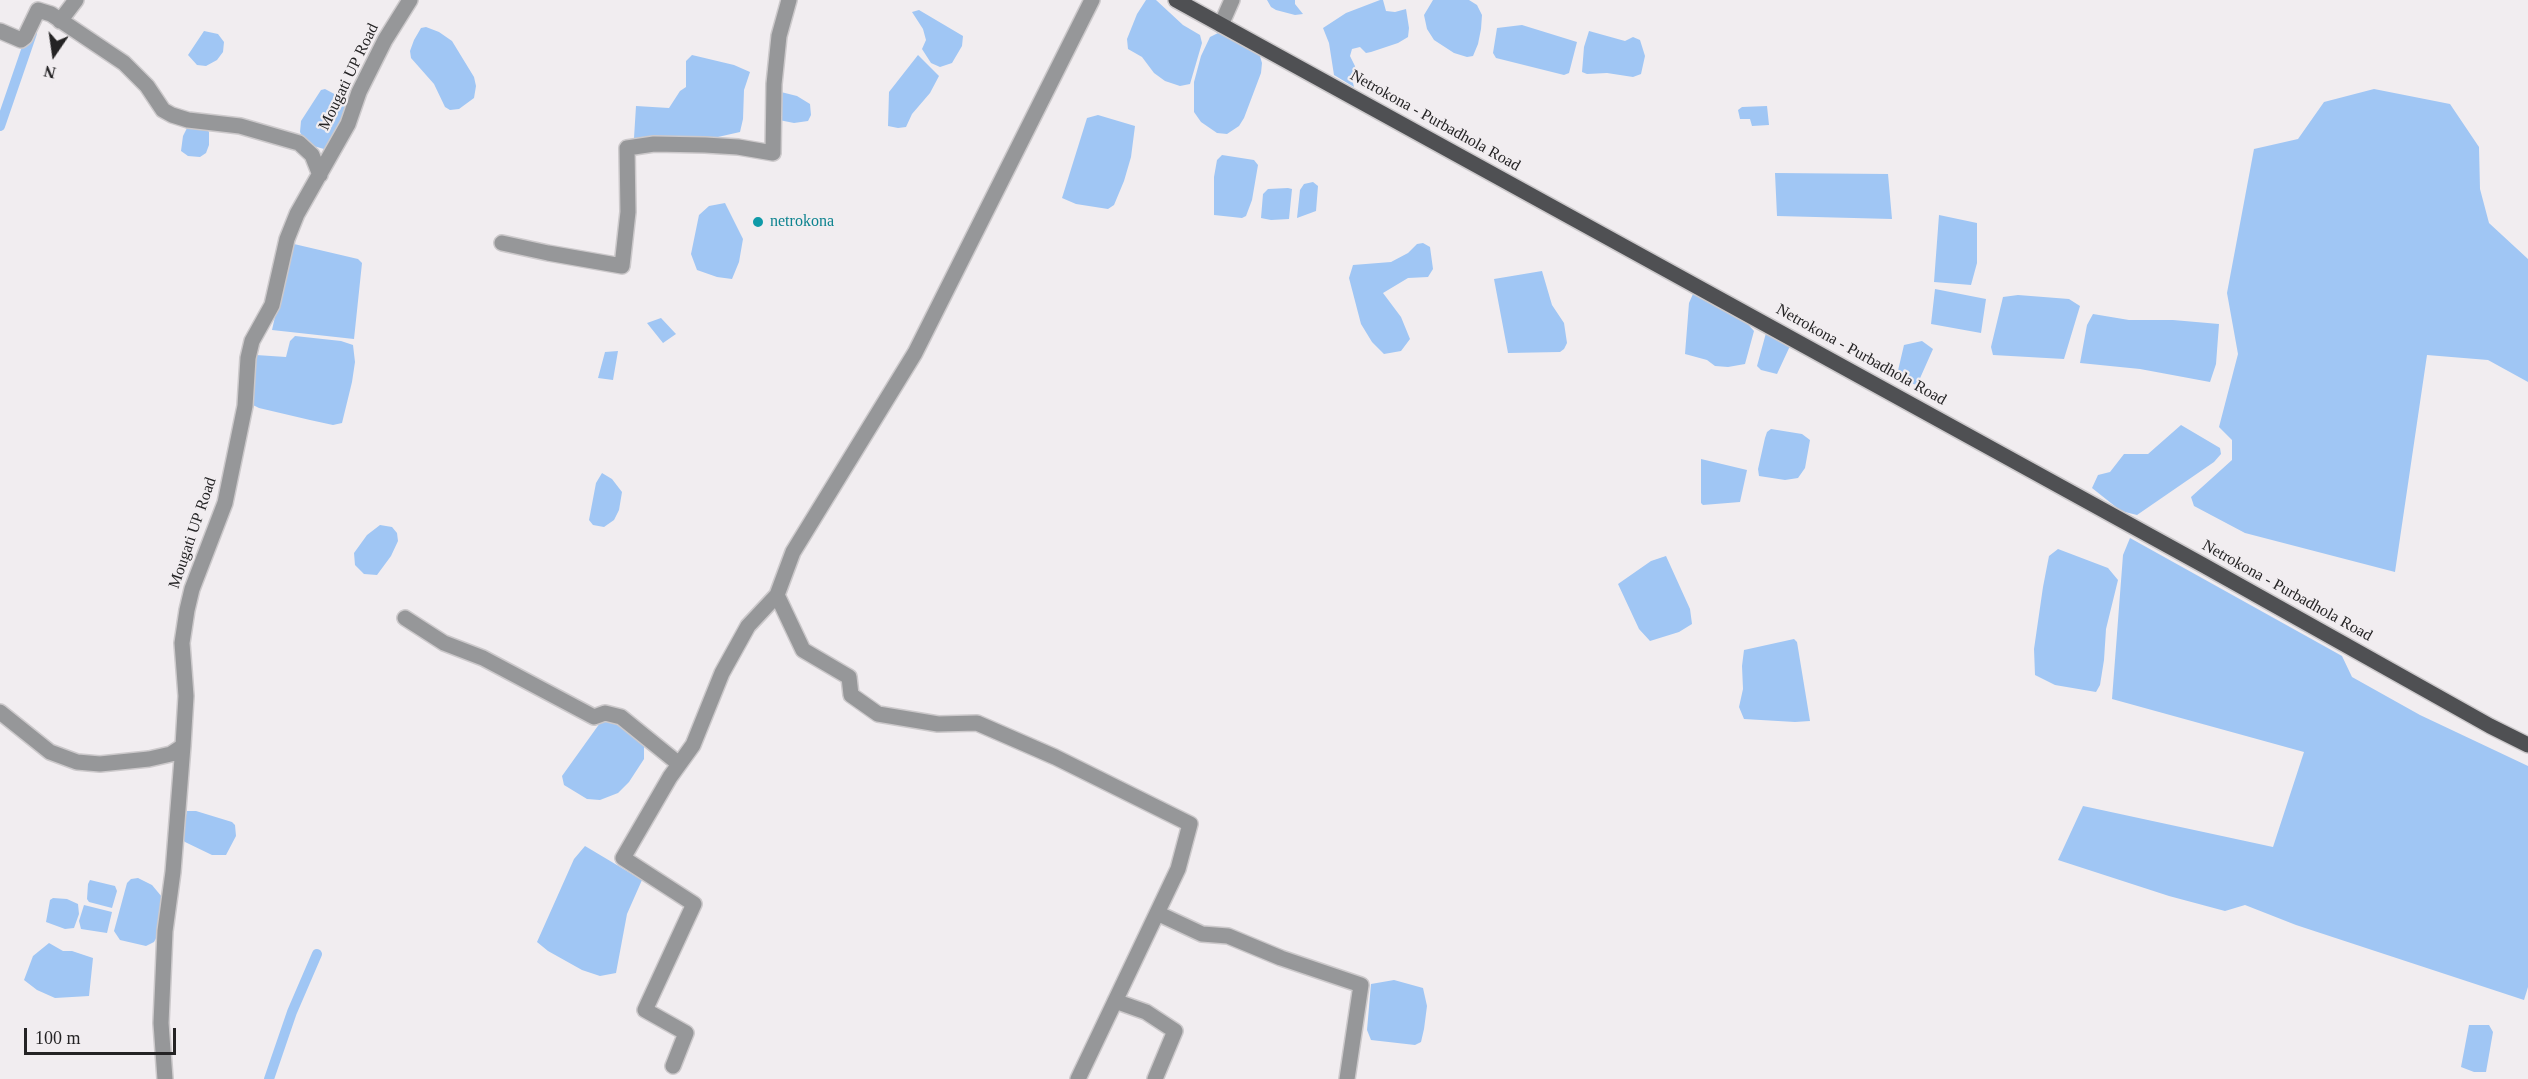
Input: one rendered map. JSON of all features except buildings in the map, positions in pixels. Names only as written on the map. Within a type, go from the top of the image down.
[{"type":"main road","name":"Netrokona - Purbadhola Road","points":[[1176,0],[2528,745]]},
{"type":"street","points":[[60,21],[76,0]]},
{"type":"street","name":"Mougati UP Road","points":[[165,1079],[161,1023],[165,931],[173,872],[186,696],[182,643],[190,599],[230,484],[245,406],[248,358],[252,341],[272,305],[287,239],[297,214],[348,124],[359,92],[385,40],[410,0]]},
{"type":"street","points":[[502,243],[622,266],[628,212],[627,148],[654,144],[705,145],[738,147],[773,153],[772,131],[779,36],[789,0]]},
{"type":"street","points":[[673,1066],[686,1033],[645,1010],[694,904],[623,858],[679,764],[693,745],[722,673],[748,626],[777,595],[793,552],[915,353],[1092,0]]},
{"type":"street","points":[[1221,25],[1232,0]]},
{"type":"street","points":[[0,31],[21,40],[25,37],[38,10],[51,14],[135,73],[163,110],[188,120],[240,126],[299,143],[312,155],[320,175]]},
{"type":"street","points":[[777,595],[803,650],[849,677],[851,695],[879,714],[938,724],[977,723],[1055,757],[1190,824],[1178,869],[1078,1079]]},
{"type":"street","points":[[405,618],[444,643],[483,658],[594,717],[605,713],[621,717],[679,764]]},
{"type":"street","points":[[0,712],[50,752],[77,762],[100,764],[149,759],[171,754],[183,746]]},
{"type":"street","points":[[1157,913],[1202,934],[1228,936],[1281,958],[1360,985],[1347,1079]]},
{"type":"street","points":[[1115,1000],[1146,1012],[1175,1031],[1155,1079]]},
{"type":"water","points":[[1146,0],[1156,0],[1183,25],[1200,35],[1202,43],[1190,84],[1180,86],[1165,81],[1154,73],[1142,57],[1128,49],[1127,39],[1137,14]]},
{"type":"water","points":[[1267,0],[1295,0],[1295,4],[1303,14],[1295,15],[1276,10]]},
{"type":"water","points":[[1383,0],[1386,11],[1395,12],[1406,9],[1408,37],[1398,43],[1371,52],[1366,53],[1360,47],[1352,49],[1350,56],[1355,66],[1352,79],[1354,87],[1334,75],[1329,43],[1323,28],[1346,13]]},
{"type":"water","points":[[1433,0],[1469,0],[1477,5],[1482,15],[1481,29],[1473,56],[1467,57],[1454,53],[1434,40],[1427,29],[1424,15]]},
{"type":"water","points":[[919,10],[963,36],[962,46],[952,63],[940,67],[931,63],[922,49],[926,40],[923,29],[912,12]]},
{"type":"water","points":[[1522,25],[1577,42],[1569,73],[1564,75],[1496,58],[1493,53],[1497,28]]},
{"type":"water","points":[[426,27],[452,41],[474,77],[476,86],[474,98],[459,109],[450,110],[445,107],[434,84],[411,58],[410,51],[414,40],[421,28]]},
{"type":"water","points":[[204,31],[218,34],[224,42],[223,52],[217,60],[206,66],[197,65],[188,55]]},
{"type":"water","points":[[1589,31],[1625,41],[1633,37],[1640,40],[1645,56],[1641,74],[1633,77],[1582,72],[1584,47]]},
{"type":"water","points":[[1220,32],[1259,53],[1262,63],[1261,73],[1244,118],[1239,126],[1227,134],[1217,133],[1201,122],[1194,112],[1194,82],[1201,56],[1210,37]]},
{"type":"water","points":[[692,55],[734,65],[750,72],[744,90],[740,132],[709,139],[634,138],[636,106],[669,108],[680,91],[686,87],[686,61]]},
{"type":"water","points":[[918,55],[939,76],[930,93],[912,114],[906,127],[888,126],[889,92]]},
{"type":"water","points":[[325,89],[340,97],[348,105],[332,146],[324,149],[310,145],[300,132],[301,121],[321,90]]},
{"type":"water","points":[[2374,89],[2450,104],[2479,147],[2480,189],[2489,223],[2528,259],[2528,382],[2488,360],[2427,355],[2395,572],[2245,533],[2194,506],[2191,497],[2232,460],[2232,440],[2219,427],[2238,354],[2227,293],[2254,149],[2298,139],[2324,102]]},
{"type":"water","points":[[781,92],[797,96],[810,104],[811,115],[808,121],[794,123],[779,120]]},
{"type":"water","points":[[1767,106],[1769,125],[1752,126],[1750,119],[1740,119],[1738,110],[1742,107]]},
{"type":"water","points":[[1098,115],[1135,126],[1131,157],[1124,181],[1114,205],[1108,209],[1076,204],[1062,198],[1087,118]]},
{"type":"water","points":[[190,126],[207,129],[209,132],[209,145],[206,153],[200,157],[188,156],[181,151],[183,136]]},
{"type":"water","points":[[1222,155],[1254,160],[1258,165],[1252,200],[1246,216],[1242,218],[1214,215],[1214,177],[1217,160]]},
{"type":"water","points":[[1775,173],[1888,174],[1892,219],[1777,216]]},
{"type":"water","points":[[1313,182],[1318,186],[1316,211],[1297,218],[1300,190],[1304,184]]},
{"type":"water","points":[[1268,189],[1292,189],[1289,219],[1261,218],[1263,194]]},
{"type":"water","points":[[725,203],[743,239],[739,262],[732,279],[697,270],[691,254],[699,215],[709,206]]},
{"type":"water","points":[[1939,215],[1977,223],[1977,263],[1971,285],[1934,282]]},
{"type":"water","points":[[1423,243],[1430,247],[1433,269],[1428,277],[1408,278],[1383,293],[1401,317],[1410,339],[1401,351],[1384,354],[1372,342],[1361,324],[1349,278],[1353,265],[1391,262],[1408,253],[1417,244]]},
{"type":"water","points":[[291,245],[358,259],[362,263],[354,339],[272,330]]},
{"type":"water","points":[[1542,271],[1552,305],[1564,323],[1567,343],[1560,352],[1508,353],[1494,279]]},
{"type":"water","points":[[1935,289],[1986,299],[1981,333],[1931,324]]},
{"type":"water","points":[[1693,294],[1746,322],[1754,331],[1745,364],[1728,367],[1715,366],[1707,360],[1685,354],[1689,303]]},
{"type":"water","points":[[2018,295],[2069,299],[2080,306],[2064,359],[1993,355],[1991,347],[2003,297]]},
{"type":"water","points":[[2093,314],[2129,320],[2173,320],[2219,324],[2216,364],[2210,382],[2140,369],[2080,363],[2087,325]]},
{"type":"water","points":[[661,318],[676,334],[663,343],[647,323]]},
{"type":"water","points":[[1766,333],[1790,346],[1777,374],[1761,370],[1757,366]]},
{"type":"water","points":[[295,336],[341,341],[353,345],[355,362],[342,423],[333,425],[253,405],[256,355],[286,357],[290,341]]},
{"type":"water","points":[[1922,341],[1933,349],[1917,385],[1896,379],[1904,345]]},
{"type":"water","points":[[618,351],[613,380],[598,378],[605,352]]},
{"type":"water","points":[[2181,425],[2220,448],[2221,454],[2214,462],[2137,515],[2121,511],[2092,488],[2098,475],[2110,472],[2124,454],[2148,454]]},
{"type":"water","points":[[1771,429],[1802,434],[1810,440],[1805,468],[1798,478],[1785,480],[1759,476],[1758,469],[1765,438]]},
{"type":"water","points":[[1701,459],[1747,470],[1740,502],[1703,505],[1701,503]]},
{"type":"water","points":[[602,473],[612,479],[622,492],[619,510],[614,520],[604,527],[593,525],[589,520],[596,483]]},
{"type":"water","points":[[380,525],[392,527],[397,533],[398,541],[391,556],[377,575],[364,574],[355,565],[354,553],[367,535]]},
{"type":"water","points":[[2130,538],[2342,656],[2352,677],[2420,715],[2528,766],[2528,987],[2524,1000],[2296,925],[2245,905],[2225,911],[2169,896],[2058,860],[2083,806],[2273,847],[2304,752],[2112,699],[2123,555]]},
{"type":"water","points":[[2058,549],[2108,568],[2118,580],[2106,629],[2100,685],[2096,692],[2055,685],[2035,675],[2034,649],[2043,587],[2049,556]]},
{"type":"water","points":[[1666,556],[1690,609],[1692,624],[1679,632],[1650,641],[1639,629],[1618,584],[1651,561]]},
{"type":"water","points":[[1794,639],[1797,642],[1810,721],[1744,719],[1739,707],[1743,689],[1744,650]]},
{"type":"water","points":[[605,716],[638,732],[644,746],[644,759],[629,782],[618,793],[600,800],[587,799],[564,785],[562,776]]},
{"type":"water","points":[[187,811],[196,811],[232,822],[235,825],[236,836],[226,855],[212,855],[182,839]]},
{"type":"water","points":[[585,846],[642,880],[627,914],[616,973],[600,976],[582,970],[548,951],[537,942],[574,859]]},
{"type":"water","points":[[138,878],[152,885],[162,897],[159,933],[154,942],[146,946],[120,940],[114,931],[127,883],[131,879]]},
{"type":"water","points":[[90,880],[115,886],[117,891],[112,908],[89,902],[87,899]]},
{"type":"water","points":[[53,898],[67,899],[78,904],[79,914],[74,928],[65,929],[46,922],[50,900]]},
{"type":"water","points":[[84,905],[112,912],[107,933],[81,929],[79,921]]},
{"type":"water","points":[[49,943],[63,951],[72,951],[93,958],[89,996],[55,998],[37,990],[24,980],[33,956]]},
{"type":"water","points":[[1394,980],[1423,988],[1427,1006],[1424,1029],[1421,1042],[1415,1045],[1371,1040],[1367,1030],[1371,984]]},
{"type":"water","points":[[2469,1025],[2489,1025],[2493,1032],[2486,1072],[2474,1072],[2461,1067]]},
{"type":"waterway","points":[[0,126],[32,33]]},
{"type":"waterway","points":[[269,1079],[292,1012],[317,954]]},
{"type":"place","name":"netrokona","points":[[758,222]]}]
